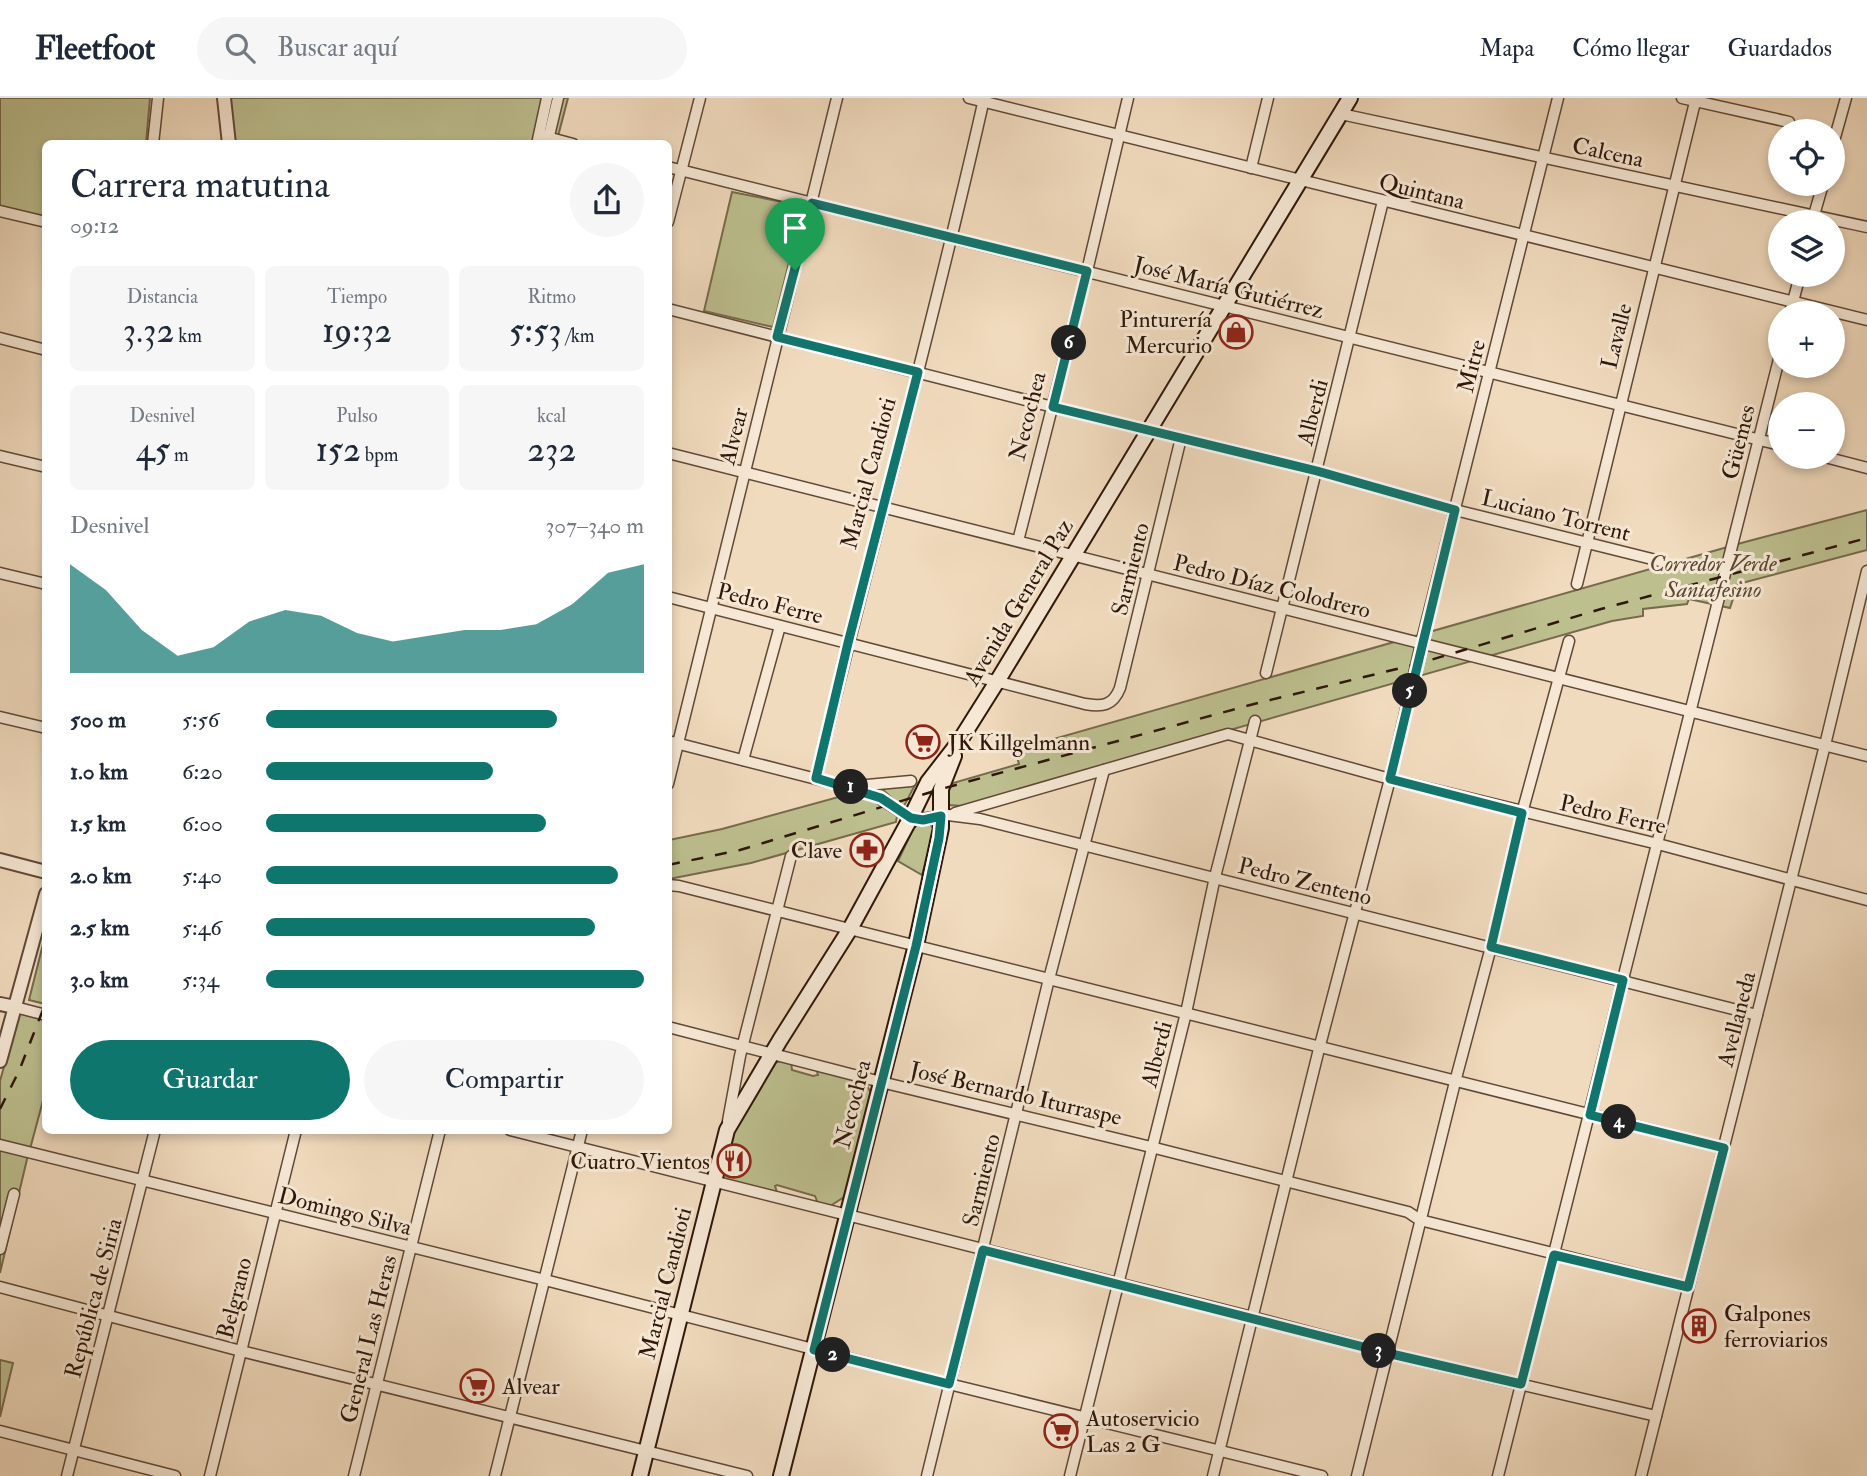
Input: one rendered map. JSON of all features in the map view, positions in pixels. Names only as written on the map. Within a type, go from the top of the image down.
[{"type":"main road","name":"Avenida General Paz","points":[[727,1130],[849,929],[928,782],[959,742],[998,680],[1350,98]]},
{"type":"main road","name":"Necochea","points":[[781,1476],[916,946],[945,816],[942,789],[959,742]]},
{"type":"main road","name":"Marcial Candioti","points":[[640,1476],[727,1130]]},
{"type":"street","points":[[153,140],[158,98]]},
{"type":"street","points":[[224,98],[229,140]]},
{"type":"street","points":[[543,140],[547,98]]},
{"type":"street","points":[[543,140],[558,98]]},
{"type":"street","points":[[672,206],[700,98]]},
{"type":"street","name":"Alvear","points":[[673,742],[713,608],[837,98]]},
{"type":"street","name":"Quintana","points":[[969,98],[1653,268],[1768,301]]},
{"type":"street","name":"Necochea","points":[[1018,541],[1128,98]]},
{"type":"street","points":[[1251,168],[1268,98]]},
{"type":"street","points":[[1682,98],[1777,119]]},
{"type":"street","points":[[1840,119],[1846,98]]},
{"type":"street","name":"Mitre","points":[[1213,1476],[1319,1049],[1390,779],[1556,99]]},
{"type":"street","name":"Lavalle","points":[[1577,584],[1695,99]]},
{"type":"street","name":"Marcial Candioti","points":[[816,778],[984,100]]},
{"type":"street","name":"Calcena","points":[[1341,114],[1775,210]]},
{"type":"street","name":"José María Gutiérrez","points":[[672,168],[1768,442]]},
{"type":"street","name":"Alberdi","points":[[1266,673],[1383,201]]},
{"type":"street","points":[[0,211],[42,221]]},
{"type":"street","name":"Calcena","points":[[1845,224],[1867,227]]},
{"type":"street","name":"Luciano Torrent","points":[[672,310],[1317,471],[1455,510],[1660,561]]},
{"type":"street","name":"Quintana","points":[[1845,316],[1867,320]]},
{"type":"street","points":[[0,338],[42,349]]},
{"type":"street","name":"Güemes","points":[[1498,1476],[1774,378]]},
{"type":"street","name":"Sarmiento","points":[[1107,704],[1115,699],[1119,688],[1181,438]]},
{"type":"street","name":"Pedro Díaz Colodrero","points":[[672,454],[1867,756]]},
{"type":"street","points":[[0,456],[42,466]]},
{"type":"street","points":[[1845,462],[1867,468]]},
{"type":"street","name":"Avellaneda","points":[[1641,1476],[1825,746],[1863,608],[1867,571]]},
{"type":"street","points":[[0,573],[42,583]]},
{"type":"street","name":"Pedro Ferre","points":[[672,598],[1085,704],[1107,704]]},
{"type":"street","points":[[743,760],[780,626]]},
{"type":"street","points":[[1357,1476],[1491,947],[1522,813],[1569,641]]},
{"type":"street","points":[[0,717],[42,727]]},
{"type":"street","name":"Alberdi","points":[[1070,1476],[1186,1013],[1215,877],[1255,722]]},
{"type":"street","name":"Pedro Ferre","points":[[1104,770],[1228,734],[1390,779],[1658,844],[1867,900]]},
{"type":"street","points":[[673,742],[849,787],[881,798],[911,818]]},
{"type":"street","points":[[945,816],[1104,770]]},
{"type":"street","name":"Sarmiento","points":[[927,1476],[1049,979],[1104,770]]},
{"type":"street","points":[[849,787],[911,781]]},
{"type":"street","name":"Pedro Zenteno","points":[[911,818],[923,820],[945,816],[981,819],[1757,1015]]},
{"type":"street","name":"Marcial Candioti","points":[[727,1130],[743,1046],[791,856]]},
{"type":"street","points":[[0,860],[42,871]]},
{"type":"street","points":[[672,886],[1724,1148]]},
{"type":"street","points":[[0,1061],[42,909]]},
{"type":"street","points":[[0,1004],[42,1014]]},
{"type":"street","name":"José Bernardo Iturraspe","points":[[672,1028],[1408,1212],[1420,1220],[1554,1255]]},
{"type":"street","name":"República de Siria","points":[[67,1476],[154,1134]]},
{"type":"street","name":"Belgrano","points":[[211,1476],[295,1134]]},
{"type":"street","name":"General Las Heras","points":[[354,1476],[439,1134]]},
{"type":"street","points":[[526,1134],[1387,1353],[1656,1416]]},
{"type":"street","points":[[495,1476],[581,1134]]},
{"type":"street","name":"Domingo Silva","points":[[0,1145],[1322,1476]]},
{"type":"street","points":[[0,1249],[14,1194]]},
{"type":"street","points":[[1554,1255],[1688,1287]]},
{"type":"street","points":[[0,1287],[241,1351],[747,1476]]},
{"type":"street","points":[[0,1431],[174,1476]]},
{"type":"green space","points":[[0,98],[150,98],[146,140],[42,140],[42,216],[0,207]]},
{"type":"green space","points":[[228,98],[568,98],[557,140],[233,140]]},
{"type":"green space","points":[[732,192],[803,206],[773,327],[704,311]]},
{"type":"green space","name":"Corredor Verde Santafesino","points":[[1867,510],[1867,550],[1738,584],[1730,608],[1689,599],[1687,604],[1643,609],[1643,616],[1612,621],[963,806],[947,805],[953,783],[1019,764],[1015,750],[1745,542]]},
{"type":"green space","points":[[916,783],[903,808],[881,788]]},
{"type":"green space","points":[[853,793],[871,798],[897,816],[896,822],[751,863],[672,878],[672,839],[722,829]]},
{"type":"green space","points":[[918,824],[930,824],[934,830],[922,875],[898,861]]},
{"type":"green space","points":[[42,948],[42,1003],[29,1000]]},
{"type":"green space","points":[[19,1012],[42,1018],[42,1104],[30,1149],[0,1142],[0,1081]]},
{"type":"green space","points":[[785,1060],[791,1062],[792,1070],[813,1076],[818,1075],[816,1068],[865,1082],[871,1093],[844,1197],[827,1208],[819,1206],[815,1196],[777,1185],[778,1195],[723,1180],[723,1151],[743,1104],[769,1064]]},
{"type":"green space","points":[[0,1149],[28,1155],[0,1273]]},
{"type":"green space","points":[[0,1360],[13,1363],[0,1417]]},
{"type":"railway","points":[[672,864],[740,850],[941,789],[1254,704],[1417,664],[1601,609],[1867,538]]},
{"type":"railway","points":[[0,1109],[19,1071],[42,1012]]},
{"type":"place","name":"Pinturería Mercurio","points":[[1236,332]]},
{"type":"place","name":"JK Killgelmann","points":[[923,742]]},
{"type":"place","name":"Clave","points":[[867,850]]},
{"type":"place","name":"Cuatro Vientos","points":[[734,1161]]},
{"type":"place","name":"Galpones ferroviarios","points":[[1699,1326]]},
{"type":"place","name":"Alvear","points":[[477,1386]]},
{"type":"place","name":"Autoservicio Las 2 G","points":[[1061,1431]]},
{"type":"route","points":[[812,203],[1087,271],[1053,407],[1317,471],[1455,510],[1390,779],[1522,813],[1491,947],[1623,980],[1590,1115],[1724,1148],[1688,1287],[1554,1255],[1521,1384],[1387,1353],[983,1250],[949,1384],[814,1350],[916,946],[941,828],[941,816],[914,820],[871,793],[816,778],[918,372],[777,337],[795,270],[812,203]]}]
